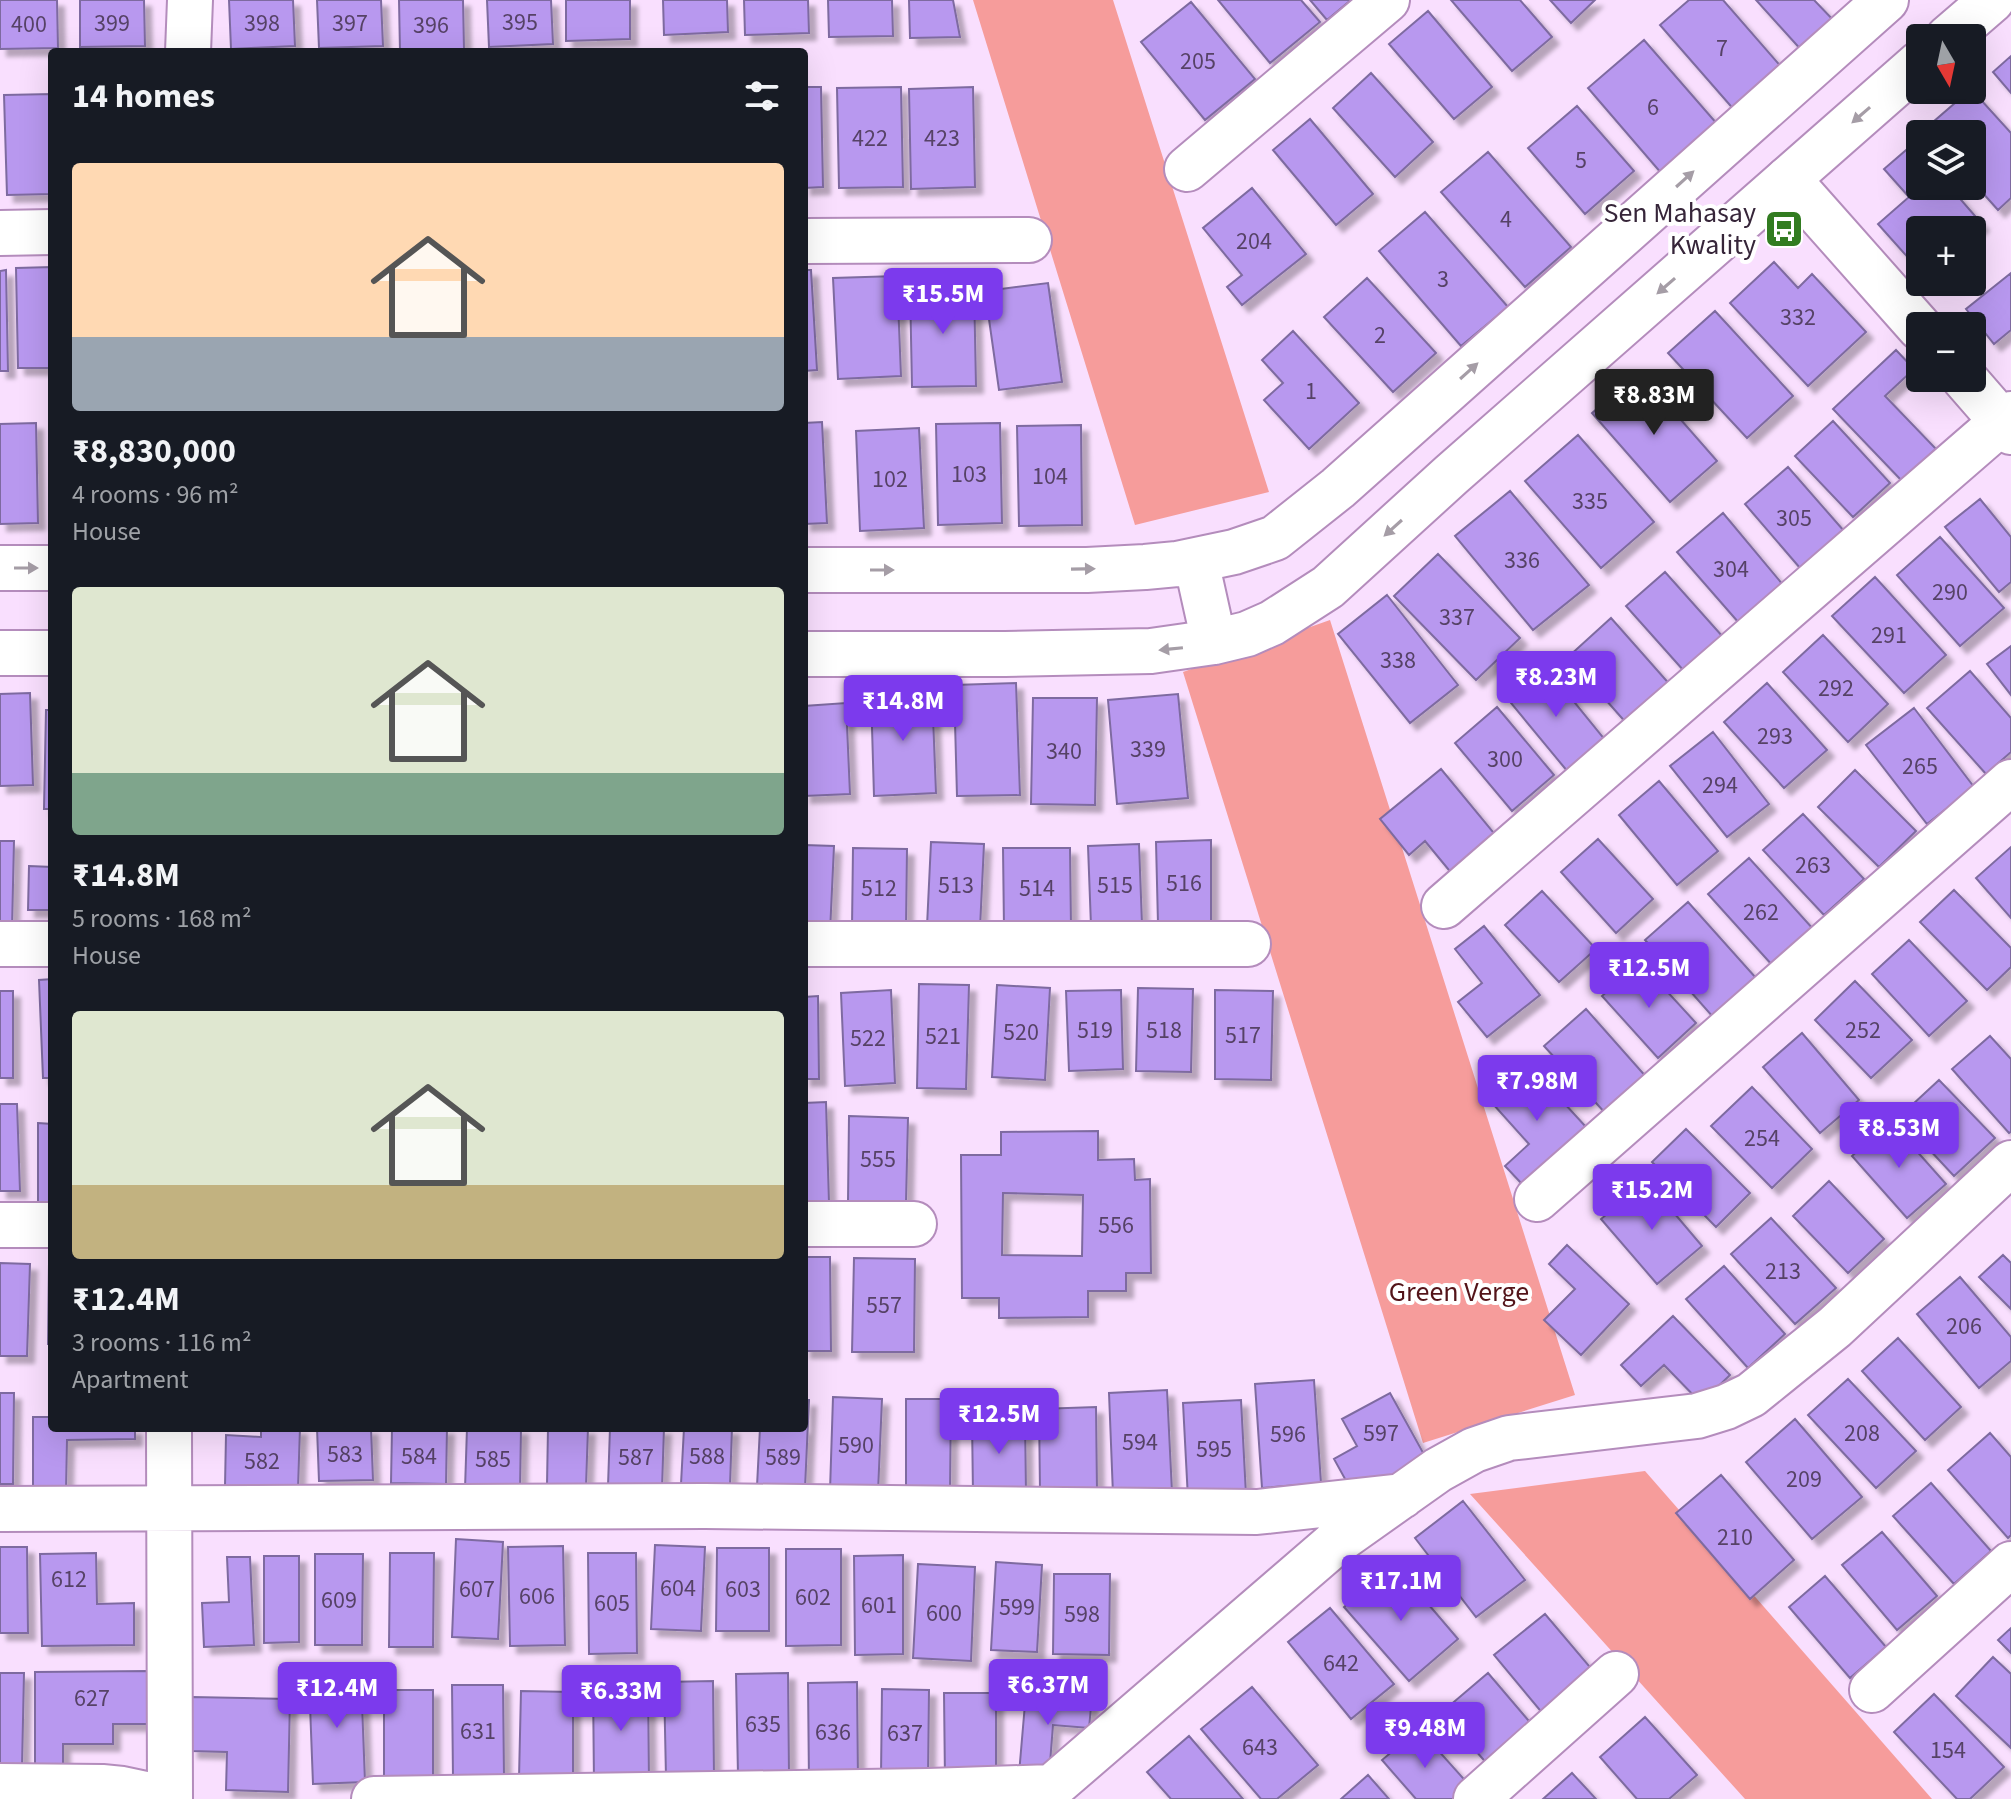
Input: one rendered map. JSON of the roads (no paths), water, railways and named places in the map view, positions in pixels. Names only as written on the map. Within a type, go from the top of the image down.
[{"type":"street","points":[[188,48],[190,0]]},
{"type":"street","points":[[1187,169],[1387,0]]},
{"type":"street","points":[[808,570],[1087,570],[1145,567],[1196,561],[1275,538],[1338,488],[1886,0]]},
{"type":"street","points":[[1964,24],[1992,0]]},
{"type":"street","points":[[808,654],[1151,651],[1214,642],[1247,634],[1272,623],[1328,587],[1906,75]]},
{"type":"street","points":[[1788,179],[1906,312]]},
{"type":"street","points":[[0,233],[48,232]]},
{"type":"street","points":[[808,241],[1029,240]]},
{"type":"street","points":[[1444,906],[2008,422],[1978,392]]},
{"type":"street","points":[[1196,561],[1214,642]]},
{"type":"street","points":[[0,568],[48,568]]},
{"type":"street","points":[[0,653],[48,653]]},
{"type":"street","points":[[1537,1199],[2011,782]]},
{"type":"street","points":[[0,944],[48,944]]},
{"type":"street","points":[[808,944],[1248,944]]},
{"type":"street","points":[[374,1799],[928,1791],[1045,1793],[1335,1543],[1438,1470],[1474,1450],[1509,1438],[1697,1416],[1751,1395],[1835,1327],[2008,1171]]},
{"type":"street","points":[[808,1224],[914,1224]]},
{"type":"street","points":[[0,1225],[48,1225]]},
{"type":"street","points":[[0,1786],[102,1787],[169,1799],[169,1432]]},
{"type":"street","points":[[0,1509],[705,1506],[1257,1512],[1402,1496]]},
{"type":"street","points":[[1872,1690],[2011,1564]]},
{"type":"street","points":[[1476,1799],[1616,1674]]},
{"type":"place","name":"Sen Mahasay Kwality","points":[[1784,229]]},
{"type":"park label","name":"Green Verge","points":[[1459,1292]]}]
